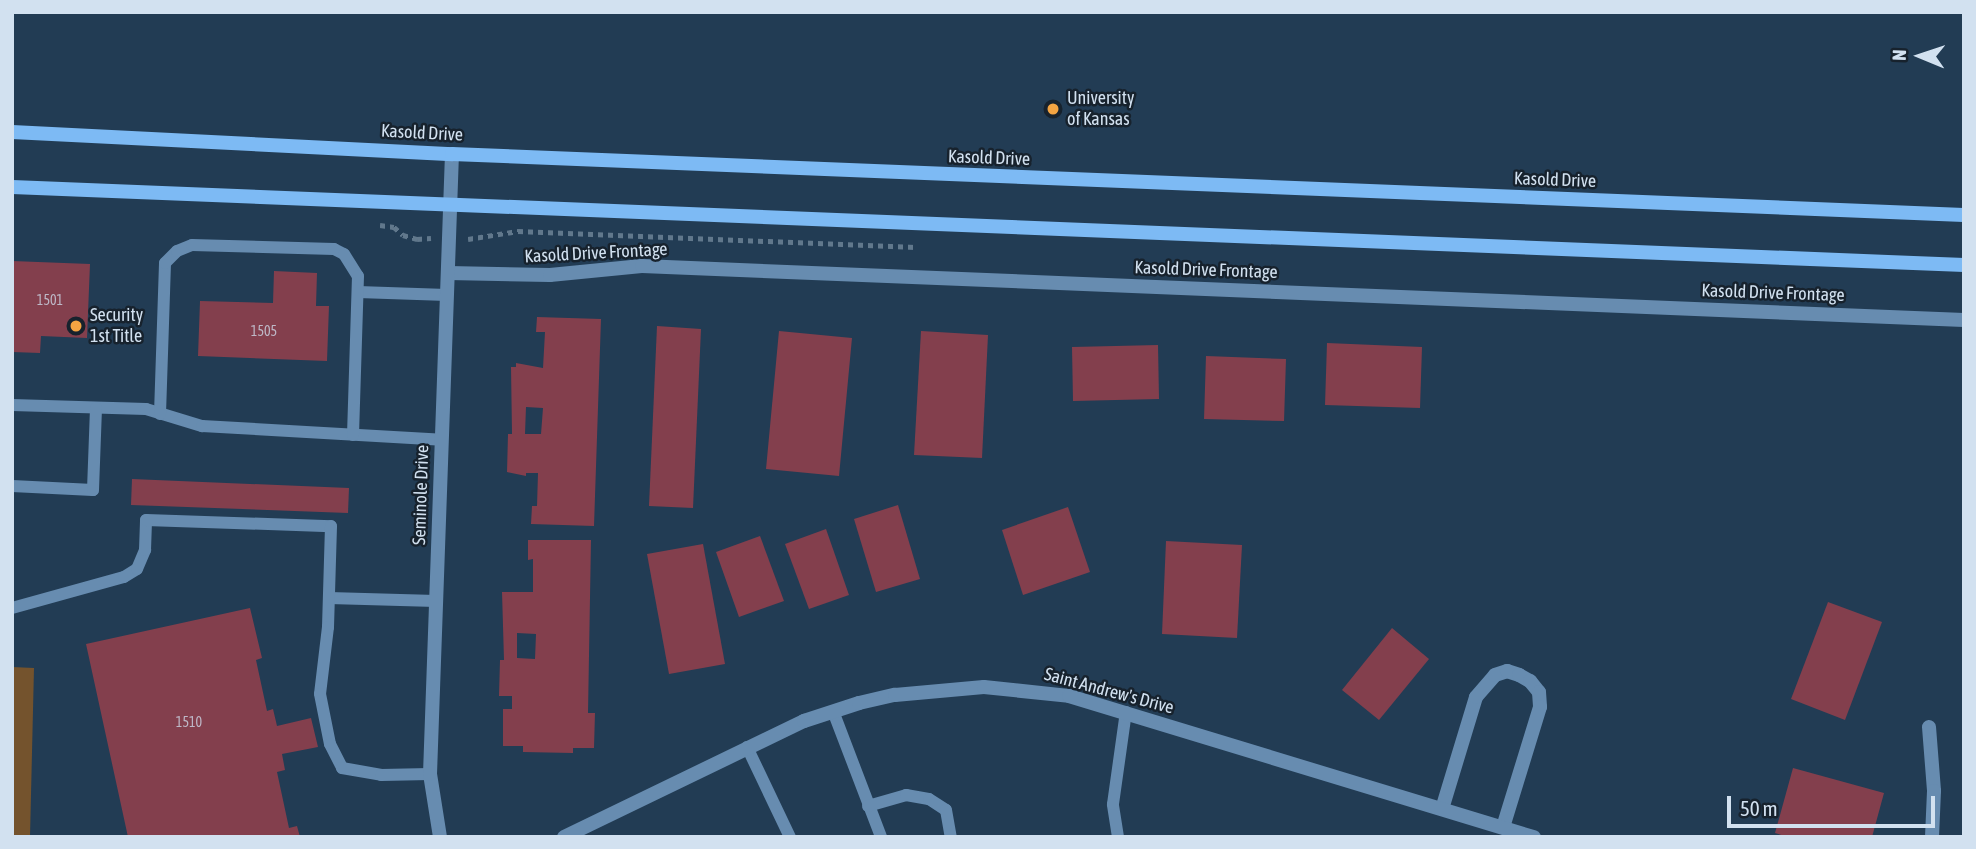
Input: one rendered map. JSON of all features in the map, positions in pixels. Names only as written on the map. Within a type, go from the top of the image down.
[{"type":"main road","name":"Kasold Drive","points":[[12,132],[452,154],[1964,215]]},
{"type":"main road","points":[[12,187],[1964,265]]},
{"type":"street","name":"Seminole Drive","points":[[440,837],[430,774],[452,154]]},
{"type":"street","name":"Kasold Drive Frontage","points":[[448,273],[550,275],[642,266],[1964,320]]},
{"type":"street","points":[[1442,809],[1476,697],[1495,675],[1507,671],[1530,681],[1539,692],[1540,707],[1503,827]]},
{"type":"street","name":"Saint Andrew's Drive","points":[[564,837],[747,747],[833,711],[895,695],[984,687],[1069,696],[1534,837]]},
{"type":"street","points":[[1929,727],[1934,791],[1932,837]]},
{"type":"lane","points":[[160,414],[165,263],[177,251],[192,244],[334,250],[344,254],[353,264],[358,276],[353,435]]},
{"type":"lane","points":[[358,292],[447,295]]},
{"type":"lane","points":[[12,405],[146,410],[202,426],[442,440]]},
{"type":"lane","points":[[12,486],[93,489],[96,408]]},
{"type":"lane","points":[[12,608],[124,577],[137,569],[145,550],[146,520],[331,526],[329,598],[320,694],[330,744],[342,768],[381,775],[430,774]]},
{"type":"lane","points":[[329,598],[436,601]]},
{"type":"lane","points":[[833,711],[881,837]]},
{"type":"lane","points":[[1118,837],[1113,804],[1126,712]]},
{"type":"lane","points":[[747,747],[790,837]]},
{"type":"lane","points":[[868,806],[906,795],[929,799],[946,810],[951,837]]},
{"type":"path","points":[[367,224],[394,227],[403,235],[417,239],[480,240],[517,231],[921,247]]},
{"type":"shaded area","points":[[12,667],[34,668],[30,837],[12,837]]},
{"type":"building","points":[[12,261],[90,264],[87,338],[41,336],[40,353],[12,352]]},
{"type":"building","points":[[274,271],[317,273],[316,306],[329,306],[327,361],[198,356],[200,301],[273,303]]},
{"type":"building","points":[[537,317],[601,319],[594,526],[531,524],[532,506],[537,506],[538,473],[526,473],[526,476],[507,472],[508,434],[512,434],[511,367],[516,367],[516,363],[543,368],[545,332],[536,332]],"holes":[[[526,407],[543,408],[541,434],[525,434]]]},
{"type":"building","points":[[657,326],[701,329],[693,508],[649,506]]},
{"type":"building","points":[[779,331],[852,338],[839,476],[766,469]]},
{"type":"building","points":[[921,331],[988,335],[982,458],[914,455]]},
{"type":"building","points":[[1327,343],[1422,347],[1420,408],[1325,405]]},
{"type":"building","points":[[1158,345],[1159,399],[1073,401],[1072,347]]},
{"type":"building","points":[[1206,356],[1286,359],[1284,421],[1204,419]]},
{"type":"building","points":[[132,479],[349,488],[348,513],[131,505]]},
{"type":"building","points":[[898,505],[920,579],[876,592],[854,519]]},
{"type":"building","points":[[1068,507],[1090,572],[1023,595],[1002,530]]},
{"type":"building","points":[[826,529],[849,595],[809,609],[785,544]]},
{"type":"building","points":[[760,536],[784,601],[739,617],[716,552]]},
{"type":"building","points":[[528,540],[591,540],[588,713],[595,713],[594,748],[573,748],[573,753],[523,752],[523,746],[503,746],[503,709],[512,709],[512,696],[499,696],[500,660],[504,660],[502,592],[533,592],[533,559],[528,560]],"holes":[[[517,633],[536,634],[535,659],[517,658]]]},
{"type":"building","points":[[1166,541],[1242,545],[1237,638],[1162,634]]},
{"type":"building","points":[[703,544],[725,664],[669,674],[647,554]]},
{"type":"building","points":[[1828,602],[1882,622],[1845,720],[1791,699]]},
{"type":"building","points":[[250,608],[262,658],[256,660],[267,711],[273,709],[277,726],[311,718],[318,747],[282,754],[285,770],[277,772],[289,828],[297,826],[300,837],[128,837],[86,644]]},
{"type":"building","points":[[1392,628],[1429,659],[1379,720],[1342,690]]},
{"type":"building","points":[[1793,768],[1884,793],[1872,837],[1788,837],[1775,833]]},
{"type":"place","name":"University of Kansas","points":[[1053,109]]},
{"type":"place","name":"Security 1st Title","points":[[76,326]]}]
